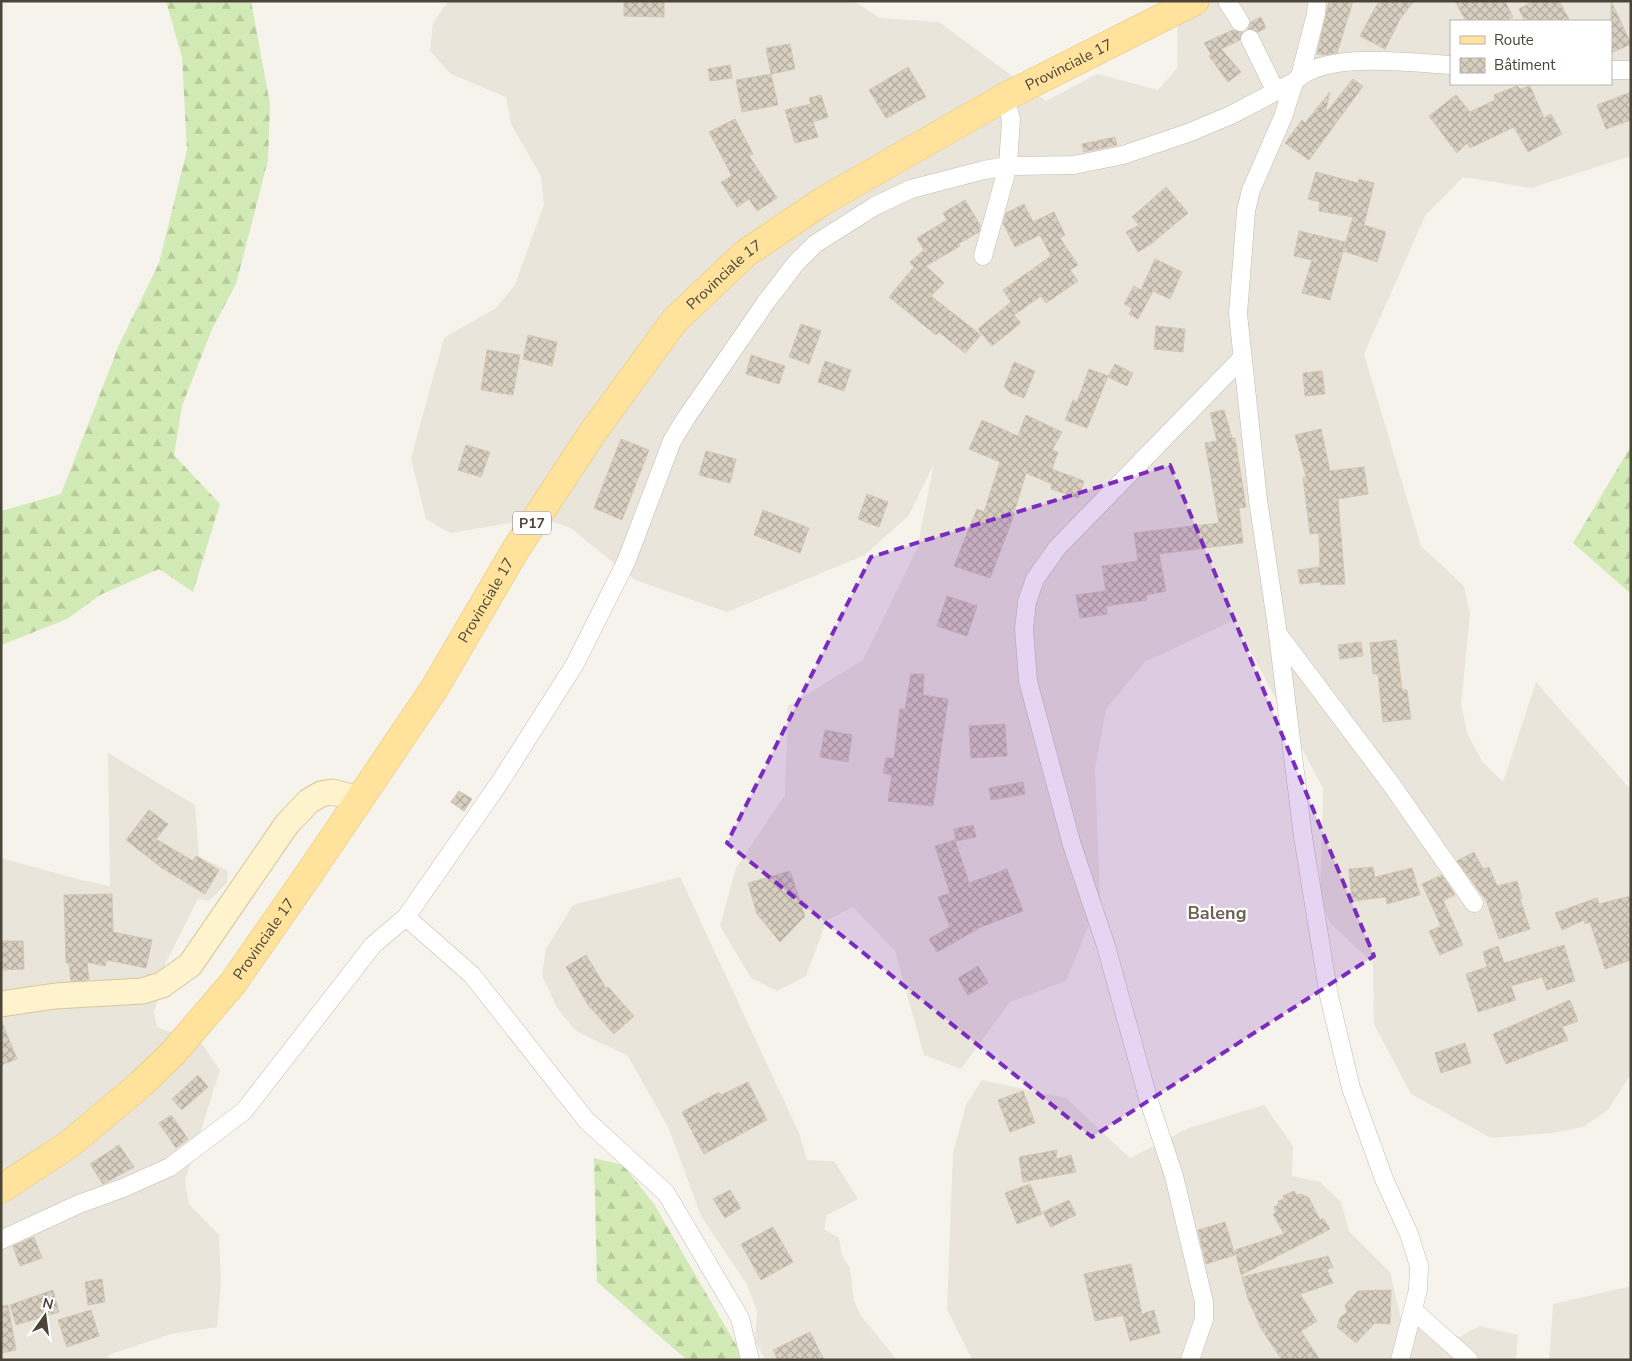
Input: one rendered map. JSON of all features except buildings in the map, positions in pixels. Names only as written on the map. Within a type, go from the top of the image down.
[{"type":"main road","name":"Provinciale 17","points":[[1,1189],[71,1143],[142,1084],[173,1053],[233,982],[434,689],[516,549],[593,432],[633,374],[675,320],[757,245],[823,201],[1005,96],[1194,1]]},
{"type":"street","points":[[1227,1],[1240,22]]},
{"type":"street","points":[[1317,1],[1316,14],[1297,79],[1283,117],[1251,190],[1246,210],[1238,314],[1258,500],[1278,634],[1303,838],[1329,996],[1351,1088],[1384,1179],[1409,1234],[1418,1266],[1418,1290],[1400,1360]]},
{"type":"street","points":[[1250,39],[1276,92]]},
{"type":"street","points":[[1,1240],[78,1204],[123,1188],[170,1167],[244,1111],[373,945],[406,917],[500,782],[575,664],[626,562],[672,441],[766,302],[796,263],[816,244],[875,206],[911,189],[984,170],[1008,166],[1074,165],[1123,155],[1188,133],[1231,115],[1297,79],[1333,65],[1368,60],[1450,65]]},
{"type":"street","points":[[1612,70],[1631,70]]},
{"type":"street","points":[[983,256],[1008,166],[1011,119],[1005,96]]},
{"type":"street","points":[[1190,1360],[1204,1319],[1204,1302],[1174,1176],[1148,1098],[1106,946],[1072,845],[1028,681],[1024,629],[1027,602],[1035,579],[1057,548],[1242,358]]},
{"type":"street","points":[[1278,634],[1391,784],[1474,903]]},
{"type":"street","points":[[1,1004],[55,996],[142,991],[162,985],[190,965],[288,824],[309,801],[322,794],[332,792],[360,799]]},
{"type":"street","points":[[406,917],[472,975],[586,1120],[666,1193],[740,1318],[750,1360]]},
{"type":"street","points":[[1414,1310],[1469,1360]]},
{"type":"highlighted area","points":[[1170,465],[1374,956],[1092,1137],[727,843],[871,557]]},
{"type":"shaded area","points":[[448,1],[853,1],[880,18],[939,22],[1046,101],[1097,74],[1158,90],[1177,68],[1178,1],[1631,1],[1631,156],[1531,188],[1463,177],[1425,216],[1364,354],[1421,546],[1464,586],[1470,614],[1461,705],[1468,735],[1482,761],[1503,782],[1536,682],[1631,790],[1631,1074],[1608,1110],[1583,1127],[1552,1133],[1491,1138],[1411,1094],[1374,1024],[1373,963],[1330,923],[1320,897],[1323,788],[1234,620],[1145,662],[1106,709],[1095,769],[1100,898],[1066,981],[1010,1002],[961,1069],[924,1055],[895,951],[853,907],[827,920],[806,976],[777,991],[751,978],[720,926],[736,868],[785,795],[788,706],[863,660],[917,549],[934,464],[909,515],[865,555],[727,612],[635,580],[569,527],[540,518],[450,533],[426,519],[411,458],[444,338],[496,308],[515,285],[544,204],[541,176],[511,124],[506,97],[451,74],[430,51],[433,23]]},
{"type":"shaded area","points":[[108,753],[195,805],[199,856],[228,871],[227,883],[214,896],[208,901],[198,899],[166,962],[154,1012],[157,1027],[202,1044],[220,1070],[185,1181],[189,1204],[219,1235],[221,1283],[217,1327],[171,1334],[111,1354],[105,1360],[1,1360],[1,858],[110,886]]},
{"type":"shaded area","points":[[680,877],[799,1133],[807,1160],[834,1161],[858,1199],[827,1215],[824,1229],[839,1238],[842,1255],[850,1268],[854,1301],[861,1316],[897,1360],[765,1360],[755,1340],[757,1311],[746,1283],[701,1216],[669,1129],[628,1056],[576,1031],[557,1008],[542,975],[546,949],[573,905]]},
{"type":"shaded area","points":[[982,1080],[1066,1098],[1130,1158],[1189,1128],[1264,1105],[1293,1146],[1292,1176],[1320,1182],[1341,1202],[1349,1231],[1390,1272],[1401,1319],[1460,1337],[1479,1326],[1518,1335],[1516,1360],[972,1360],[947,1309],[953,1153],[966,1105]]},
{"type":"shaded area","points":[[1631,1286],[1631,1360],[1549,1360],[1553,1304]]},
{"type":"green space","points":[[166,1],[251,1],[270,104],[268,160],[236,284],[212,329],[182,406],[174,455],[220,504],[193,592],[159,569],[100,595],[67,619],[1,645],[1,511],[61,494],[119,345],[159,263],[187,150],[182,57]]},
{"type":"green space","points":[[1631,446],[1631,594],[1573,543]]},
{"type":"green space","points":[[594,1158],[623,1165],[654,1204],[745,1360],[687,1360],[597,1282]]},
{"type":"district","name":"Baleng","points":[[1217,913]]}]
